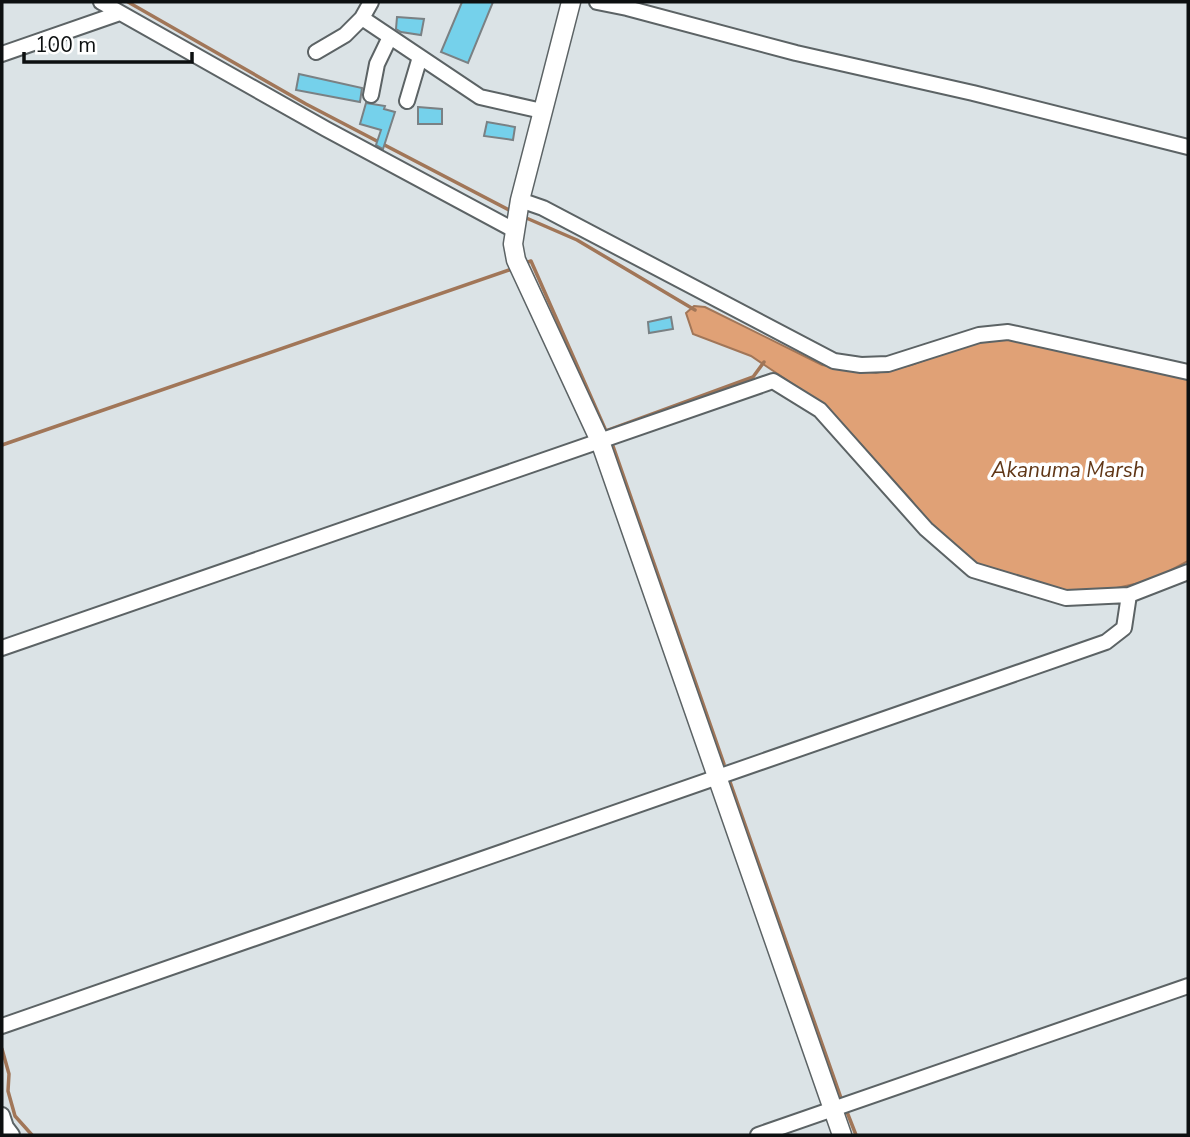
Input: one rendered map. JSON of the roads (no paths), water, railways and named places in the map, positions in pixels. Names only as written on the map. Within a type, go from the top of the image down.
[{"type":"street","points":[[101,2],[326,129],[517,216],[543,208],[834,362],[888,364],[979,335],[1008,332],[1188,372]]},
{"type":"street","points":[[316,52],[345,35],[362,18],[371,2]]},
{"type":"street","points":[[570,2],[517,216],[513,244],[518,264],[600,441],[842,1135]]},
{"type":"street","points":[[597,2],[796,53],[973,93],[1188,147]]},
{"type":"street","points":[[2,54],[120,13]]},
{"type":"street","points":[[362,18],[480,97],[542,111]]},
{"type":"street","points":[[371,95],[377,64],[390,37]]},
{"type":"street","points":[[407,101],[420,57]]},
{"type":"street","points":[[2,648],[773,381],[820,410],[926,529],[973,570],[1066,598],[1129,595],[1188,572]]},
{"type":"street","points":[[2,1026],[1106,642],[1124,628],[1129,595]]},
{"type":"street","points":[[758,1135],[1188,986]]},
{"type":"street","points":[[2,1115],[12,1135]]},
{"type":"water","name":"Akanuma Marsh","points":[[694,306],[705,307],[822,365],[876,373],[911,365],[975,342],[1002,338],[1023,339],[1188,378],[1188,561],[1153,580],[1112,589],[1068,593],[975,564],[927,522],[911,500],[827,407],[751,356],[693,334],[686,313]]},
{"type":"waterway","points":[[128,2],[306,104],[513,212]]},
{"type":"waterway","points":[[524,217],[577,240],[695,310]]},
{"type":"waterway","points":[[522,264],[531,261],[606,431],[753,377],[764,362]]},
{"type":"waterway","points":[[2,445],[512,269]]},
{"type":"waterway","points":[[613,446],[724,764]]},
{"type":"waterway","points":[[729,779],[841,1098]]},
{"type":"waterway","points":[[2,1049],[9,1074],[8,1091],[15,1116],[32,1135]]},
{"type":"waterway","points":[[847,1112],[856,1135]]}]
